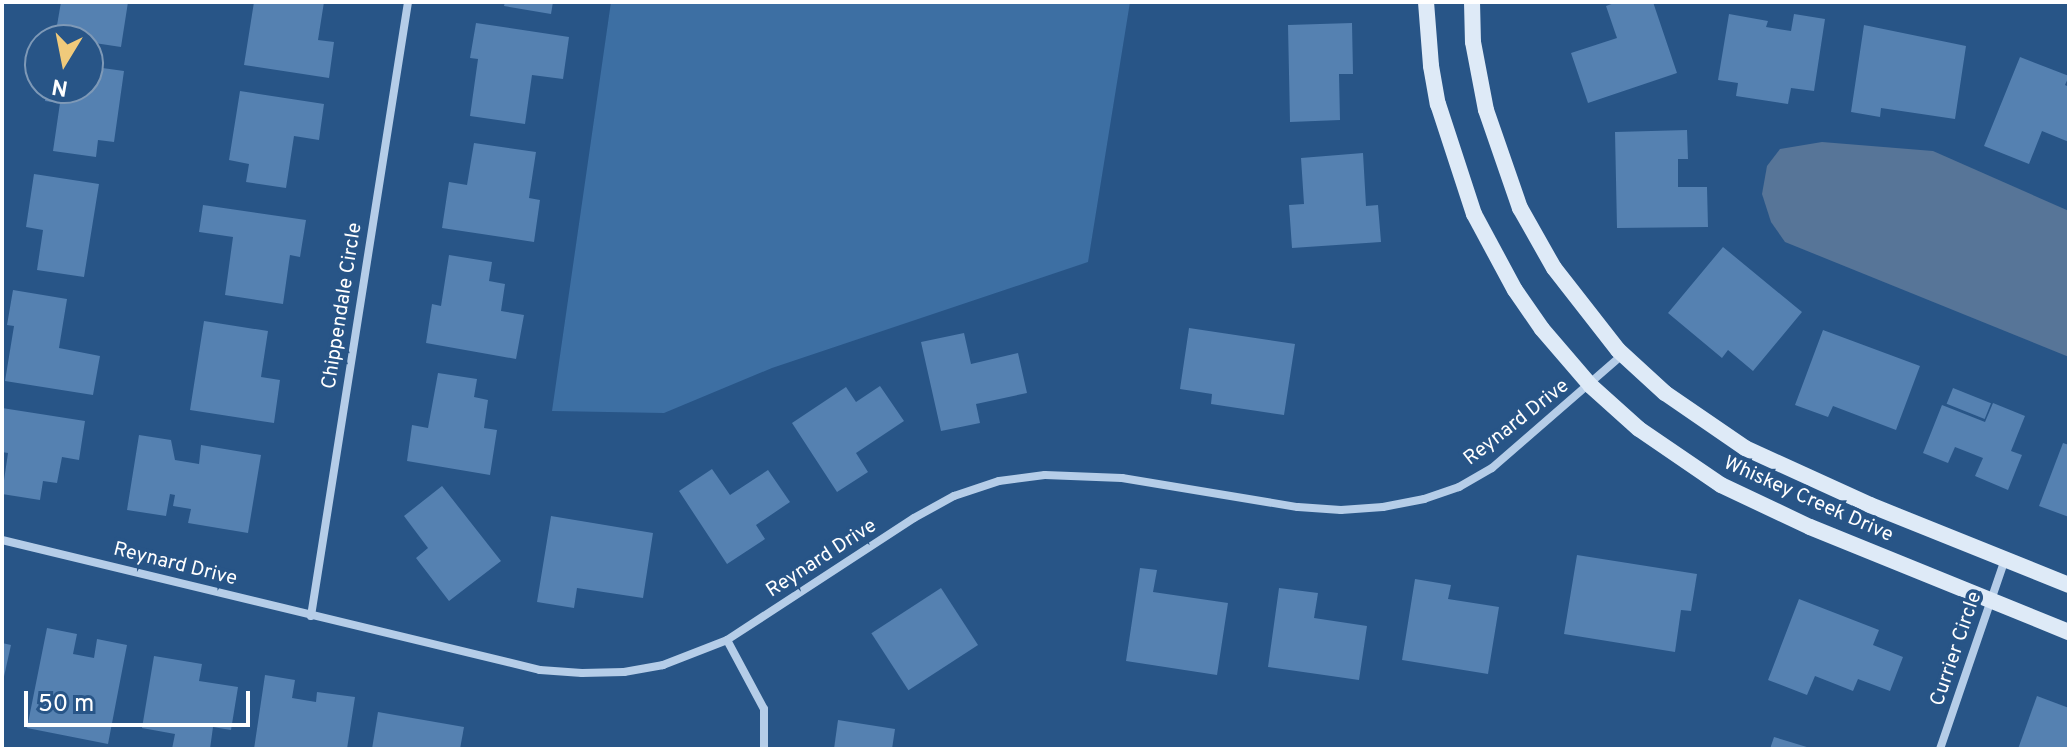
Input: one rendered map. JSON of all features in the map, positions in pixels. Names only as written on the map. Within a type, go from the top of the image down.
[{"type":"street","name":"Chippendale Circle","points":[[311,616],[408,2]]},
{"type":"street","name":"Whiskey Creek Drive","points":[[1426,2],[1431,66],[1438,104],[1474,214],[1515,290],[1542,329],[1591,386],[1639,429],[1721,485],[1810,527],[2069,632]]},
{"type":"street","name":"Whiskey Creek Drive","points":[[1472,2],[1473,42],[1486,110],[1520,208],[1554,268],[1595,324],[1623,354],[1665,393],[1745,448],[1870,505],[2069,585]]},
{"type":"street","name":"Reynard Drive","points":[[2,540],[540,670],[624,672],[663,665],[727,640],[914,518],[954,496],[999,481],[1045,475],[1097,476],[1298,507],[1383,507],[1459,487],[1492,468],[1591,386],[1623,354]]},
{"type":"street","name":"Currier Circle","points":[[1940,749],[2005,559]]},
{"type":"street","points":[[727,640],[764,709],[764,749]]},
{"type":"shaded area","points":[[611,2],[1130,2],[1088,262],[772,368],[664,413],[552,411]]},
{"type":"shaded area","points":[[1822,142],[1933,151],[2069,211],[2069,357],[1785,242],[1771,222],[1762,194],[1767,166],[1780,149]]},
{"type":"building","points":[[61,2],[128,2],[121,47],[104,44],[104,24],[57,24]]},
{"type":"building","points":[[254,2],[324,2],[318,40],[334,42],[329,78],[244,65]]},
{"type":"building","points":[[505,2],[553,2],[551,14],[504,6]]},
{"type":"building","points":[[1617,2],[1653,2],[1677,73],[1588,103],[1571,53],[1617,38],[1606,6]]},
{"type":"building","points":[[1729,14],[1768,21],[1766,27],[1791,31],[1794,14],[1825,19],[1814,91],[1791,88],[1788,104],[1736,96],[1738,83],[1718,80]]},
{"type":"building","points":[[476,23],[569,37],[563,79],[532,75],[525,124],[470,116],[478,59],[470,58]]},
{"type":"building","points":[[1352,23],[1353,74],[1339,74],[1340,120],[1290,122],[1288,25]]},
{"type":"building","points":[[1864,25],[1966,46],[1955,119],[1881,108],[1880,117],[1851,112]]},
{"type":"building","points":[[2020,57],[2069,76],[2065,85],[2069,87],[2069,142],[2042,131],[2029,164],[1984,146]]},
{"type":"building","points":[[104,68],[124,71],[114,142],[98,140],[96,157],[53,151],[60,104],[104,104]]},
{"type":"building","points":[[240,91],[324,104],[319,140],[294,136],[286,188],[246,182],[249,164],[229,160]]},
{"type":"building","points":[[1687,130],[1688,159],[1678,159],[1678,187],[1707,187],[1708,227],[1617,228],[1615,132]]},
{"type":"building","points":[[474,143],[536,152],[529,198],[540,200],[534,242],[442,228],[449,182],[467,185]]},
{"type":"building","points":[[1363,153],[1366,206],[1378,205],[1381,242],[1292,248],[1289,205],[1304,204],[1301,158]]},
{"type":"building","points":[[34,174],[99,184],[84,277],[37,270],[43,230],[26,227]]},
{"type":"building","points":[[203,205],[306,220],[300,257],[290,255],[283,304],[225,295],[233,237],[199,232]]},
{"type":"building","points":[[1723,247],[1802,312],[1753,371],[1728,350],[1722,358],[1668,313]]},
{"type":"building","points":[[449,255],[492,262],[489,281],[505,284],[501,311],[524,315],[516,359],[426,343],[432,304],[441,306]]},
{"type":"building","points":[[13,290],[67,299],[59,348],[100,356],[93,395],[5,381],[14,326],[7,325]]},
{"type":"building","points":[[204,321],[268,331],[261,377],[280,380],[274,423],[190,410]]},
{"type":"building","points":[[1189,328],[1295,344],[1284,415],[1211,404],[1212,394],[1180,389]]},
{"type":"building","points":[[1823,330],[1920,366],[1896,430],[1833,406],[1828,417],[1795,405]]},
{"type":"building","points":[[964,333],[971,364],[1018,353],[1027,393],[976,404],[980,423],[941,431],[921,342]]},
{"type":"building","points":[[438,373],[477,379],[474,397],[488,400],[484,428],[497,430],[490,475],[407,461],[412,425],[428,428]]},
{"type":"building","points":[[880,386],[904,421],[856,453],[868,472],[837,492],[792,423],[846,387],[856,402]]},
{"type":"building","points":[[1953,388],[1991,403],[1985,419],[1947,404]]},
{"type":"building","points":[[1993,403],[2025,416],[2011,451],[2022,455],[2008,490],[1975,476],[1983,458],[1955,447],[1948,463],[1923,453],[1942,405],[1985,422]]},
{"type":"building","points":[[2,408],[85,421],[79,460],[62,457],[57,483],[43,481],[40,500],[2,494],[8,453],[2,452]]},
{"type":"building","points":[[139,435],[171,440],[175,460],[199,464],[201,445],[261,455],[248,533],[188,523],[191,509],[173,506],[175,495],[170,494],[166,516],[127,510]]},
{"type":"building","points":[[2063,443],[2069,445],[2069,517],[2039,506]]},
{"type":"building","points":[[712,469],[730,495],[768,470],[790,502],[756,525],[765,539],[727,564],[679,491]]},
{"type":"building","points":[[442,486],[501,561],[449,601],[416,558],[428,548],[404,516]]},
{"type":"building","points":[[551,516],[653,533],[643,598],[577,588],[574,608],[537,602]]},
{"type":"building","points":[[1577,555],[1697,574],[1691,611],[1681,610],[1675,652],[1564,634]]},
{"type":"building","points":[[1140,568],[1157,570],[1153,592],[1228,603],[1217,675],[1126,661]]},
{"type":"building","points":[[1415,579],[1451,585],[1448,599],[1499,607],[1488,674],[1402,660]]},
{"type":"building","points":[[941,588],[978,645],[908,690],[871,633]]},
{"type":"building","points":[[1279,588],[1318,593],[1314,618],[1367,626],[1359,680],[1268,667]]},
{"type":"building","points":[[1799,599],[1879,630],[1873,645],[1903,657],[1890,691],[1858,679],[1853,691],[1815,676],[1807,695],[1768,680]]},
{"type":"building","points":[[47,628],[77,634],[73,654],[94,658],[97,639],[127,645],[108,744],[27,728]]},
{"type":"building","points":[[2,643],[11,645],[3,681],[2,681]]},
{"type":"building","points":[[154,656],[202,664],[199,681],[238,687],[231,730],[213,727],[210,749],[172,749],[175,734],[142,728]]},
{"type":"building","points":[[265,675],[295,680],[292,698],[316,702],[317,692],[355,697],[347,749],[254,749]]},
{"type":"building","points":[[2037,696],[2069,708],[2069,749],[2018,749]]},
{"type":"building","points":[[378,712],[464,727],[460,749],[372,749]]},
{"type":"building","points":[[838,720],[895,729],[892,749],[834,749]]},
{"type":"building","points":[[1774,737],[1810,748],[1810,749],[1770,749]]}]
